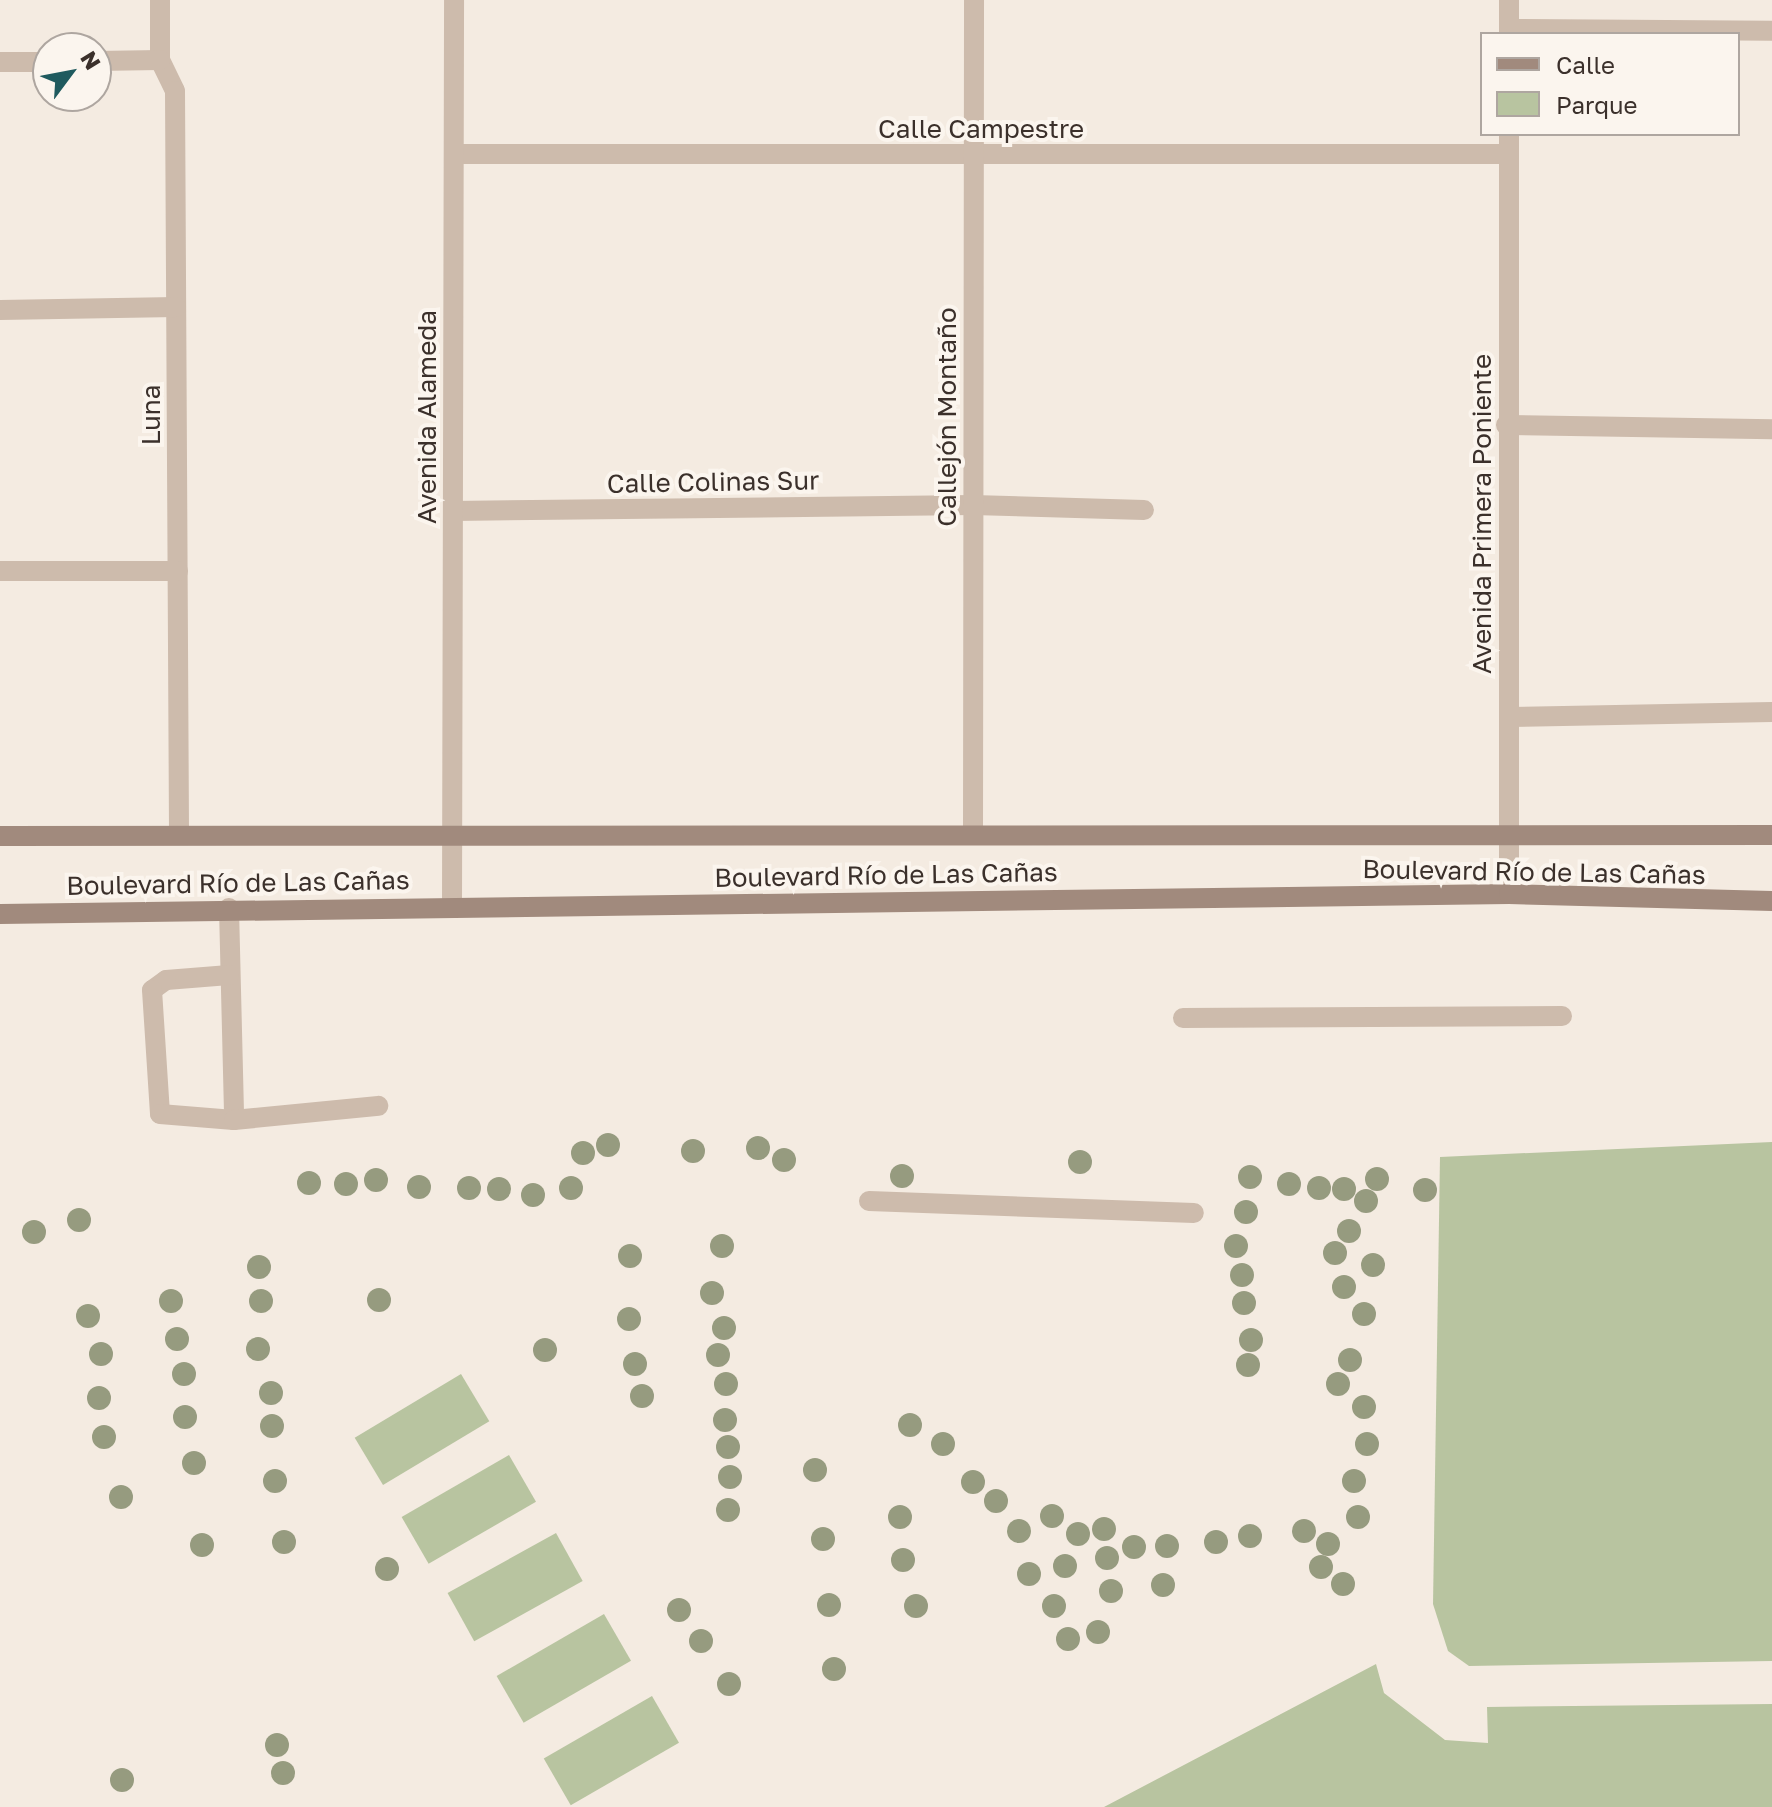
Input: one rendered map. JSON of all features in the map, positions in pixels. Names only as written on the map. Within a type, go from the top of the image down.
[{"type":"main road","name":"Boulevard Río de Las Cañas","points":[[0,836],[179,833],[1772,835]]},
{"type":"main road","name":"Boulevard Río de Las Cañas","points":[[0,914],[229,908],[1509,894],[1772,901]]},
{"type":"street","name":"Luna","points":[[160,0],[160,60],[175,91],[179,833]]},
{"type":"street","name":"Avenida Alameda","points":[[452,906],[454,0]]},
{"type":"street","name":"Callejón Montaño","points":[[973,835],[974,0]]},
{"type":"street","points":[[1509,0],[1509,31],[1772,31]]},
{"type":"street","points":[[112,61],[160,60]]},
{"type":"street","points":[[0,62],[32,62]]},
{"type":"street","name":"Calle Campestre","points":[[454,154],[974,155],[1509,144]]},
{"type":"street","name":"Avenida Primera Poniente","points":[[1509,144],[1506,425],[1509,894]]},
{"type":"street","points":[[0,310],[176,307]]},
{"type":"street","points":[[1506,425],[1772,429]]},
{"type":"street","name":"Calle Colinas Sur","points":[[453,511],[973,505],[1144,510]]},
{"type":"street","points":[[0,571],[178,571]]},
{"type":"street","points":[[1509,717],[1772,712]]},
{"type":"street","points":[[229,908],[234,1120]]},
{"type":"street","points":[[229,975],[166,980],[150,996],[155,1107],[174,1119],[234,1120],[378,1106]]},
{"type":"street","points":[[1183,1018],[1562,1016]]},
{"type":"street","points":[[869,1201],[1194,1213]]},
{"type":"green space","points":[[1772,1142],[1772,1661],[1469,1666],[1448,1651],[1433,1604],[1440,1157]]},
{"type":"green space","points":[[461,1374],[489,1421],[383,1485],[355,1438]]},
{"type":"green space","points":[[509,1455],[536,1502],[429,1564],[402,1517]]},
{"type":"green space","points":[[556,1533],[583,1581],[474,1641],[448,1593]]},
{"type":"green space","points":[[604,1614],[631,1661],[524,1723],[497,1676]]},
{"type":"green space","points":[[1376,1664],[1384,1693],[1445,1740],[1488,1743],[1487,1707],[1772,1704],[1772,1807],[1104,1807]]},
{"type":"green space","points":[[652,1696],[679,1743],[571,1805],[544,1758]]}]
